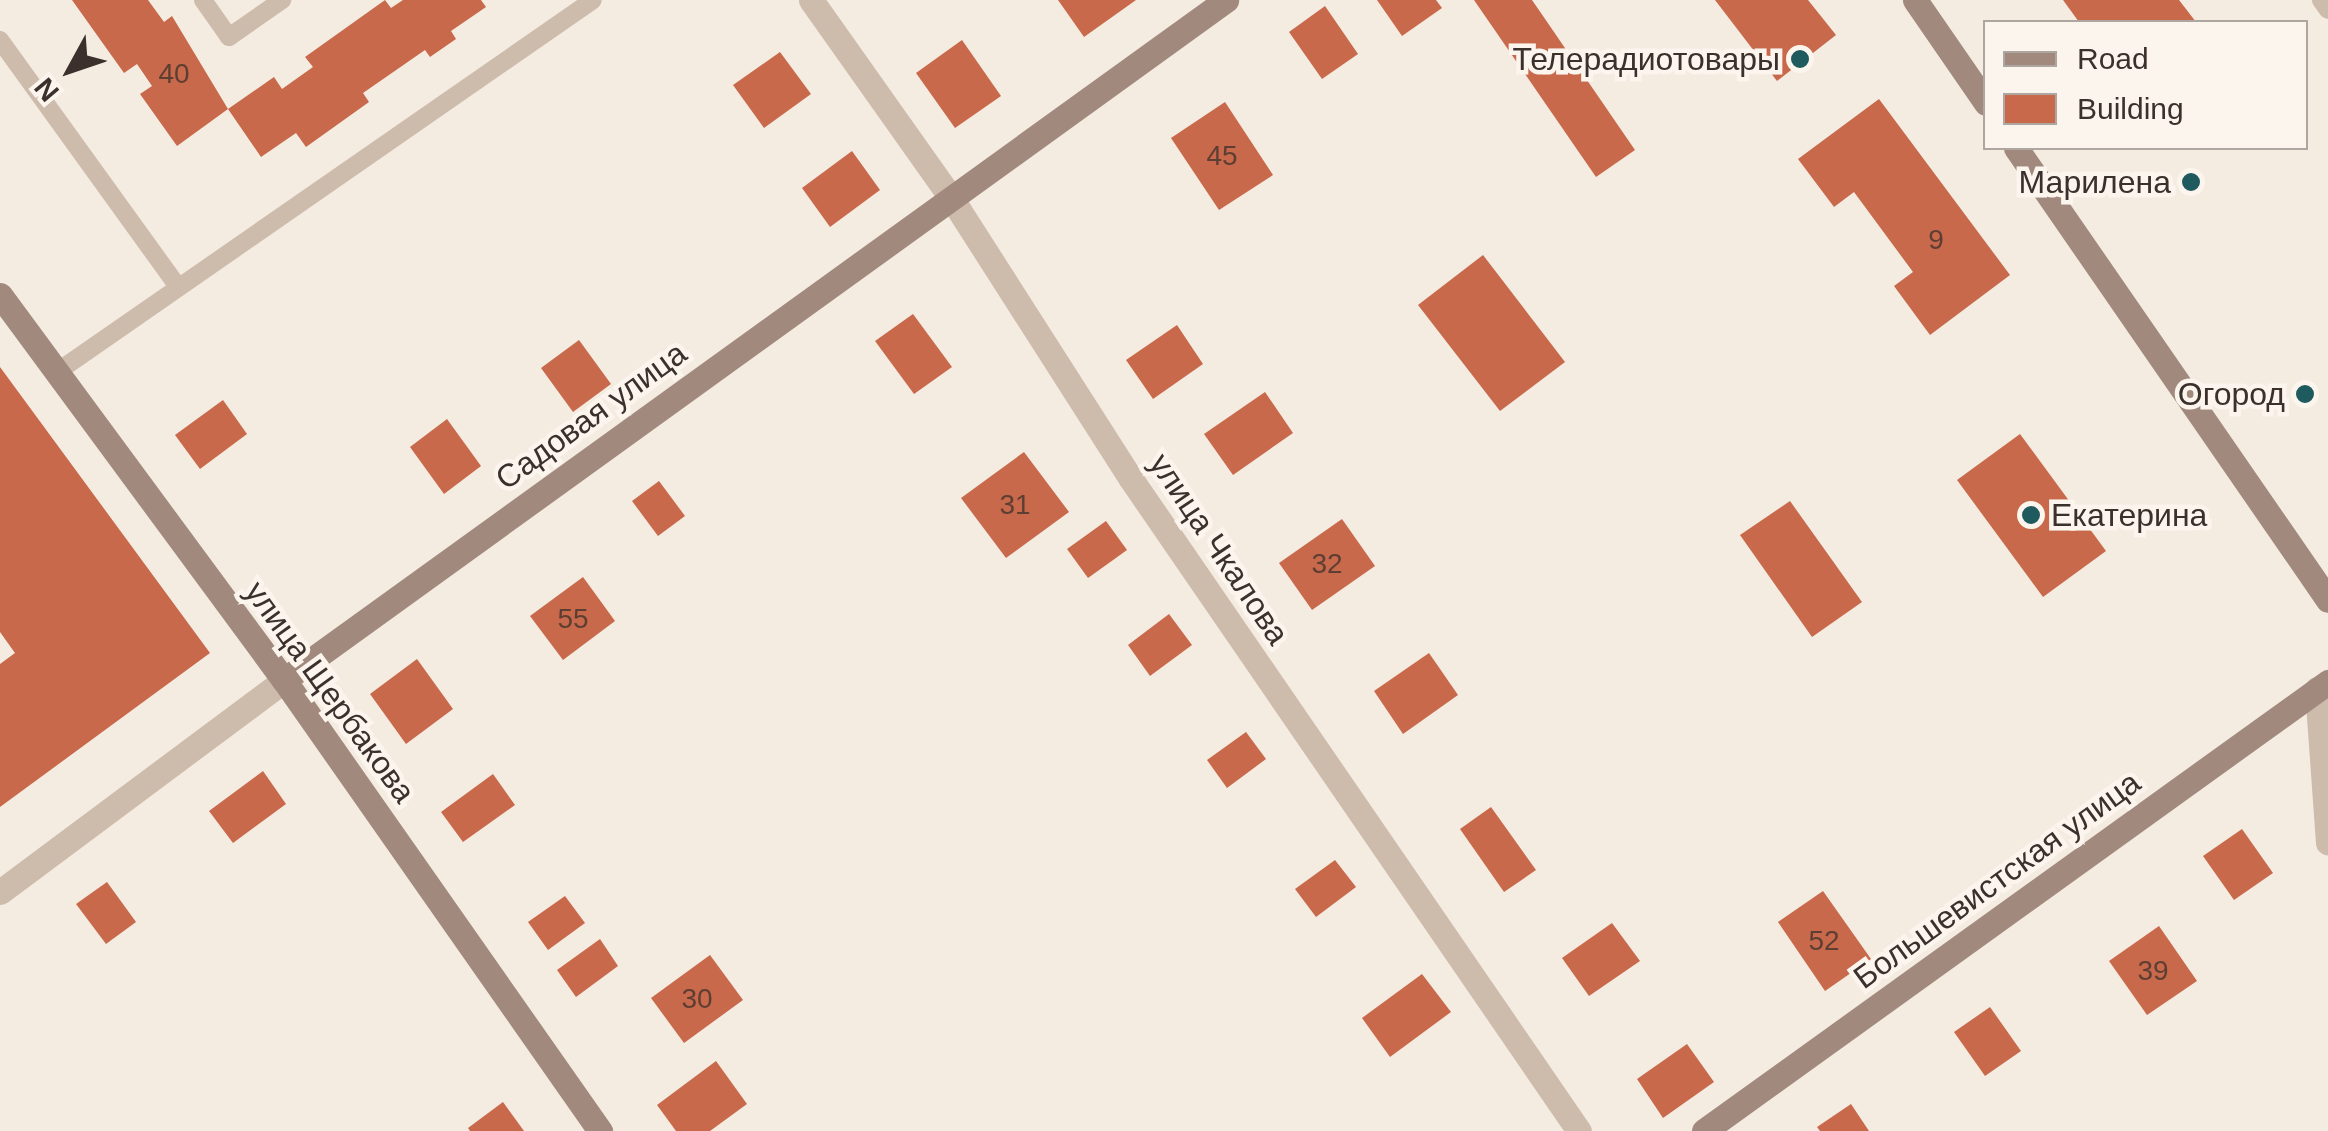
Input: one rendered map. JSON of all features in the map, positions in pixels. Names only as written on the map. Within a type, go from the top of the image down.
[{"type":"street","name":"улица Чкалова","points":[[811,0],[950,196],[1131,479],[1579,1131]]},
{"type":"street","name":"Садовая улица","points":[[0,892],[284,680],[1226,0]]},
{"type":"street","points":[[1915,0],[1983,99]]},
{"type":"street","points":[[2017,150],[2328,600]]},
{"type":"street","name":"улица Щербакова","points":[[0,295],[284,680],[600,1131]]},
{"type":"street","points":[[2322,686],[2328,843]]},
{"type":"street","name":"Большевистская улица","points":[[1704,1131],[2322,686]]},
{"type":"lane","points":[[203,0],[229,37],[282,0]]},
{"type":"lane","points":[[57,372],[572,6],[593,0]]},
{"type":"lane","points":[[2321,0],[2328,10]]},
{"type":"lane","points":[[0,40],[178,286]]},
{"type":"building","points":[[72,0],[148,0],[164,22],[172,16],[228,109],[177,146],[140,94],[152,86],[137,64],[124,73]]},
{"type":"building","points":[[385,0],[391,8],[403,0],[481,0],[486,7],[451,31],[456,39],[430,57],[425,50],[363,93],[369,102],[306,147],[296,133],[261,157],[228,109],[274,77],[282,89],[313,67],[305,57]]},
{"type":"building","points":[[1058,0],[1136,0],[1084,37]]},
{"type":"building","points":[[1377,0],[1436,0],[1442,8],[1402,36]]},
{"type":"building","points":[[1474,0],[1532,0],[1635,150],[1596,177]]},
{"type":"building","points":[[1715,0],[1808,0],[1836,35],[1777,81]]},
{"type":"building","points":[[2063,0],[2179,0],[2194,20],[2078,20]]},
{"type":"building","points":[[1325,6],[1358,54],[1322,79],[1289,32]]},
{"type":"building","points":[[962,40],[1001,96],[955,128],[916,73]]},
{"type":"building","points":[[780,52],[811,94],[764,128],[733,85]]},
{"type":"building","points":[[1879,99],[2010,275],[1930,335],[1894,286],[1913,272],[1854,192],[1834,207],[1798,159]]},
{"type":"building","points":[[1225,102],[1273,175],[1219,210],[1171,138]]},
{"type":"building","points":[[852,151],[880,190],[830,227],[802,188]]},
{"type":"building","points":[[1483,255],[1565,362],[1500,411],[1418,305]]},
{"type":"building","points":[[913,314],[952,367],[914,394],[875,341]]},
{"type":"building","points":[[1177,325],[1203,364],[1153,399],[1126,360]]},
{"type":"building","points":[[579,340],[611,384],[573,412],[541,368]]},
{"type":"building","points":[[0,367],[210,653],[0,807],[0,664],[15,653],[0,632]]},
{"type":"building","points":[[1265,392],[1293,433],[1233,475],[1204,434]]},
{"type":"building","points":[[223,400],[247,434],[200,469],[175,435]]},
{"type":"building","points":[[447,419],[481,466],[444,494],[410,447]]},
{"type":"building","name":"Екатерина","points":[[2020,434],[2106,551],[2043,597],[1957,480]]},
{"type":"building","points":[[1024,452],[1069,512],[1006,558],[961,498]]},
{"type":"building","points":[[659,481],[685,516],[658,536],[632,501]]},
{"type":"building","points":[[1790,501],[1862,602],[1812,637],[1740,535]]},
{"type":"building","points":[[1342,519],[1375,566],[1312,610],[1279,563]]},
{"type":"building","points":[[1106,521],[1127,550],[1088,578],[1067,549]]},
{"type":"building","points":[[583,577],[615,621],[563,660],[530,616]]},
{"type":"building","points":[[1169,614],[1192,645],[1150,676],[1128,645]]},
{"type":"building","points":[[1429,653],[1458,695],[1403,734],[1374,691]]},
{"type":"building","points":[[417,659],[453,709],[406,744],[370,694]]},
{"type":"building","points":[[1246,732],[1266,759],[1227,788],[1207,760]]},
{"type":"building","points":[[263,771],[286,804],[233,843],[209,811]]},
{"type":"building","points":[[493,774],[515,805],[463,842],[441,812]]},
{"type":"building","points":[[1491,807],[1536,870],[1504,892],[1460,829]]},
{"type":"building","points":[[2242,829],[2273,873],[2234,900],[2203,856]]},
{"type":"building","points":[[1335,860],[1356,887],[1316,917],[1295,889]]},
{"type":"building","points":[[107,882],[136,922],[106,944],[76,904]]},
{"type":"building","points":[[1823,891],[1871,959],[1825,991],[1778,922]]},
{"type":"building","points":[[565,896],[585,923],[548,950],[528,922]]},
{"type":"building","points":[[1612,923],[1640,961],[1589,996],[1562,958]]},
{"type":"building","points":[[2159,926],[2197,981],[2147,1015],[2109,961]]},
{"type":"building","points":[[600,939],[618,966],[576,997],[557,970]]},
{"type":"building","points":[[710,955],[743,1000],[684,1043],[651,998]]},
{"type":"building","points":[[1422,974],[1451,1012],[1390,1057],[1362,1018]]},
{"type":"building","points":[[1990,1007],[2021,1051],[1985,1076],[1954,1032]]},
{"type":"building","points":[[1687,1044],[1714,1082],[1663,1118],[1637,1079]]},
{"type":"building","points":[[716,1061],[747,1104],[710,1131],[676,1131],[657,1105]]},
{"type":"building","points":[[503,1102],[524,1131],[470,1131],[468,1128]]},
{"type":"building","points":[[1851,1104],[1869,1131],[1820,1131],[1817,1127]]},
{"type":"place","name":"Телерадиотовары","points":[[1800,59]]},
{"type":"place","name":"Марилена","points":[[2191,182]]},
{"type":"place","name":"Огород","points":[[2305,394]]},
{"type":"place","name":"Екатерина","points":[[2031,515]]}]
